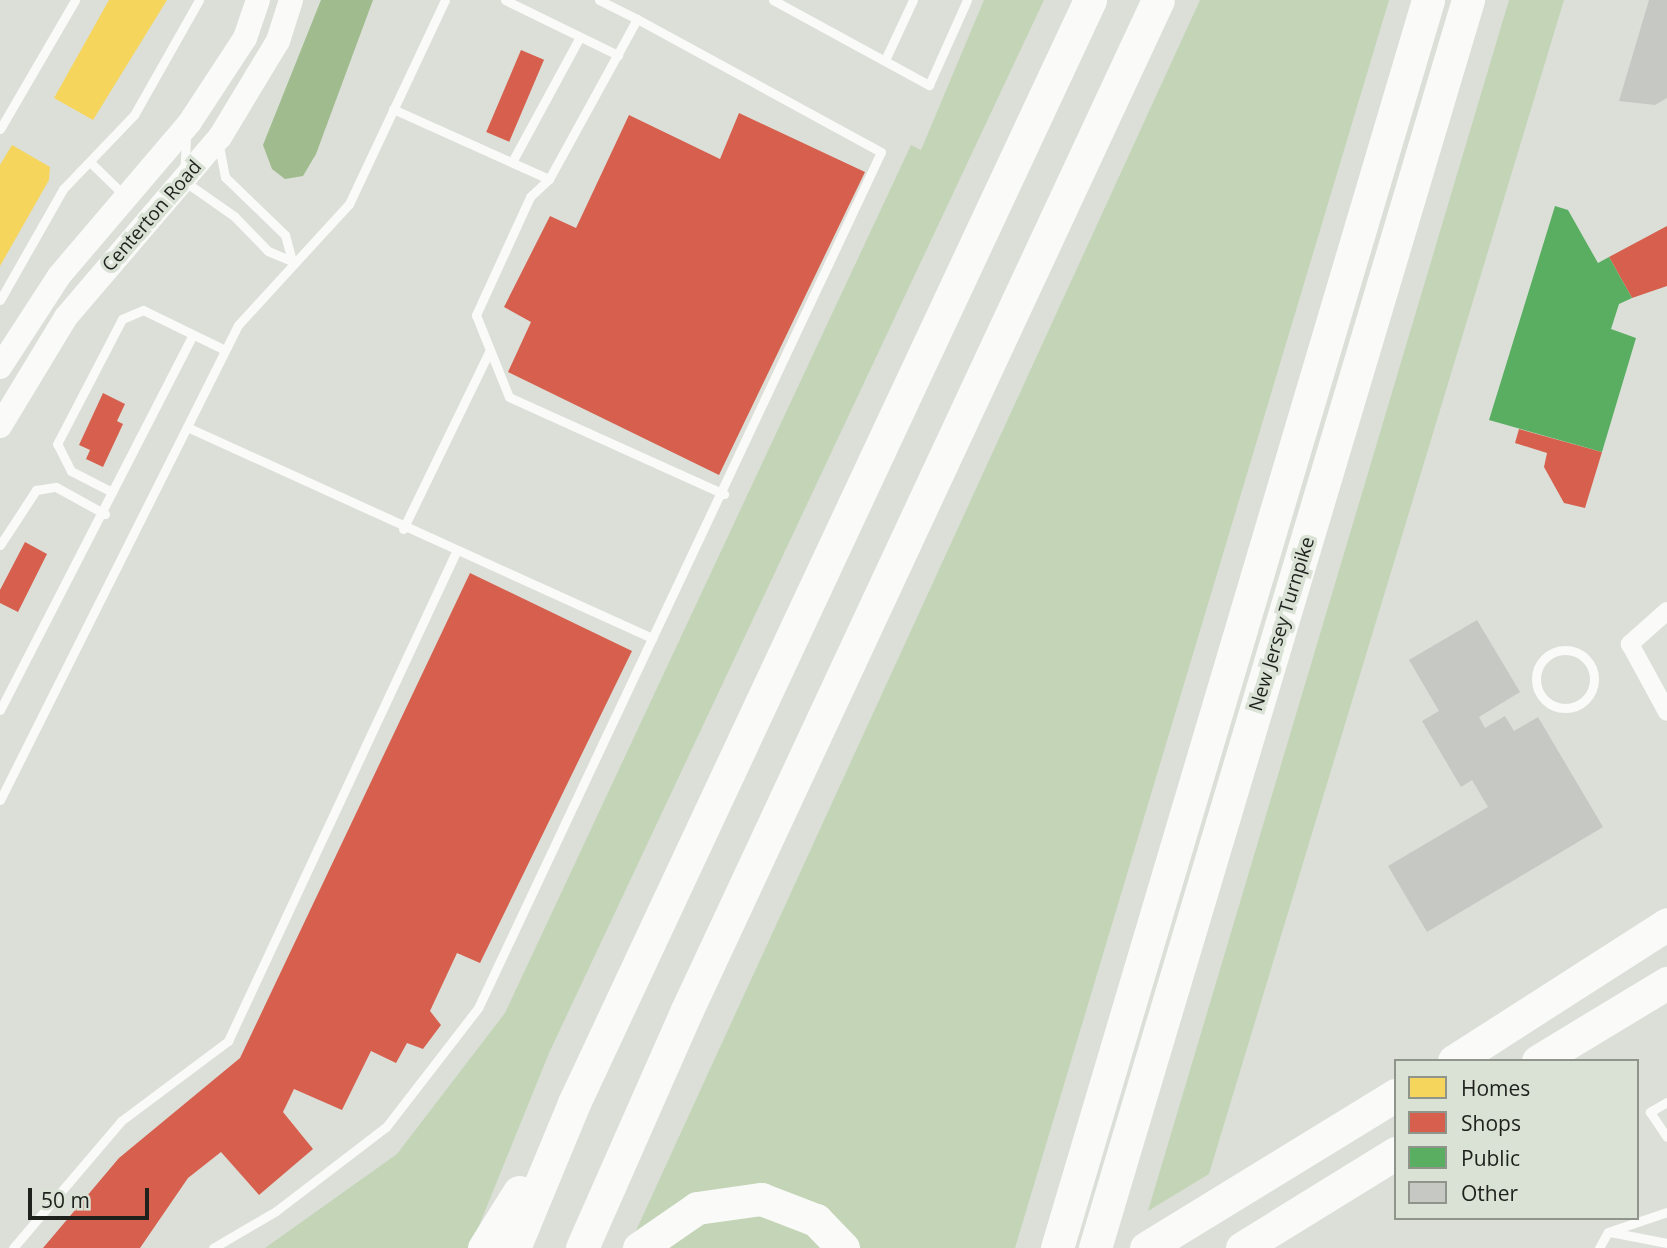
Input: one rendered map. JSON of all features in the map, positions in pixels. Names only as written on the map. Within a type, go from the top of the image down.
[{"type":"highway","points":[[514,1248],[574,1103],[1090,0]]},
{"type":"highway","points":[[582,1248],[687,1010],[1158,0]]},
{"type":"highway","name":"New Jersey Turnpike","points":[[1057,1248],[1428,0]]},
{"type":"highway","name":"New Jersey Turnpike","points":[[1095,1248],[1468,0]]},
{"type":"highway","points":[[1457,1059],[1667,924]]},
{"type":"highway","points":[[1541,1059],[1667,983]]},
{"type":"highway","points":[[1146,1248],[1394,1096]]},
{"type":"highway","points":[[484,1248],[574,1103]]},
{"type":"highway","points":[[1241,1248],[1394,1154]]},
{"type":"highway","points":[[639,1248],[697,1208],[761,1199],[816,1220],[843,1248]]},
{"type":"main road","name":"Centerton Road","points":[[0,367],[59,276],[190,122],[245,38],[258,0]]},
{"type":"main road","name":"Centerton Road","points":[[0,426],[66,317],[220,137],[278,41],[291,0]]},
{"type":"main road","points":[[66,317],[74,284],[126,222],[127,197]]},
{"type":"street","points":[[1667,611],[1630,644],[1667,712]]},
{"type":"lane","points":[[0,129],[75,0]]},
{"type":"lane","points":[[0,300],[63,189],[134,115],[199,0]]},
{"type":"lane","points":[[0,800],[238,325],[292,261],[349,204],[445,0]]},
{"type":"lane","points":[[505,0],[618,55]]},
{"type":"lane","points":[[214,1248],[276,1211],[379,1133],[478,1008],[652,638],[724,494],[881,152],[599,0]]},
{"type":"lane","points":[[773,0],[929,85],[967,0]]},
{"type":"lane","points":[[885,60],[913,0]]},
{"type":"lane","points":[[637,19],[549,179],[530,197],[476,315],[509,397],[724,494]]},
{"type":"lane","points":[[512,162],[536,109],[580,37]]},
{"type":"lane","points":[[393,109],[549,179]]},
{"type":"lane","points":[[190,122],[184,181],[234,216],[268,251],[292,261]]},
{"type":"lane","points":[[220,137],[225,177],[285,235],[292,261]]},
{"type":"lane","points":[[89,162],[127,197]]},
{"type":"lane","points":[[112,492],[60,460],[57,444],[122,319],[132,312],[143,310],[225,350]]},
{"type":"lane","points":[[0,710],[104,514],[112,492],[193,335]]},
{"type":"lane","points":[[403,529],[490,350]]},
{"type":"lane","points":[[187,427],[455,554],[652,638]]},
{"type":"lane","points":[[0,545],[36,490],[55,487],[104,514]]},
{"type":"lane","points":[[13,1248],[121,1121],[228,1041],[455,554]]},
{"type":"lane","points":[[1558,650],[1585,658],[1594,675],[1589,694],[1566,708],[1541,695],[1536,678],[1542,660],[1558,650]]},
{"type":"lane","points":[[1667,1102],[1650,1112],[1667,1137]]},
{"type":"lane","points":[[1599,1248],[1608,1232],[1667,1212]]},
{"type":"lane","points":[[1608,1232],[1667,1243]]},
{"type":"shaded area","points":[[321,0],[373,0],[316,154],[303,176],[285,179],[272,169],[263,145]]},
{"type":"shaded area","points":[[984,0],[1044,0],[549,1053],[470,1248],[265,1248],[397,1154],[505,1013],[911,145],[921,150]]},
{"type":"shaded area","points":[[1200,0],[1389,0],[1015,1248],[628,1248]]},
{"type":"shaded area","points":[[1509,0],[1564,0],[1209,1174],[1148,1211]]},
{"type":"building: Homes","points":[[109,0],[167,0],[93,120],[54,98]]},
{"type":"building: Homes","points":[[12,145],[50,167],[49,180],[0,266],[0,165]]},
{"type":"building: Shops","points":[[521,50],[544,60],[509,142],[486,132]]},
{"type":"building: Shops","points":[[739,113],[865,172],[719,475],[508,372],[531,322],[504,307],[550,216],[576,228],[629,115],[720,159]]},
{"type":"building: Shops","points":[[1667,226],[1667,286],[1632,298],[1609,257]]},
{"type":"building: Shops","points":[[103,393],[125,404],[117,421],[123,424],[103,467],[86,459],[90,450],[79,445]]},
{"type":"building: Shops","points":[[1519,429],[1602,452],[1585,508],[1564,503],[1544,467],[1547,453],[1515,443]]},
{"type":"building: Shops","points":[[25,542],[47,554],[18,612],[0,603],[0,590]]},
{"type":"building: Shops","points":[[470,573],[632,651],[480,963],[457,953],[430,1011],[441,1025],[423,1049],[407,1043],[396,1063],[371,1051],[342,1110],[294,1089],[283,1112],[313,1149],[259,1195],[221,1152],[188,1178],[140,1248],[43,1248],[119,1158],[240,1058]]},
{"type":"building: Public","points":[[1555,206],[1568,210],[1598,263],[1609,257],[1632,298],[1619,304],[1611,329],[1636,338],[1602,452],[1489,420]]},
{"type":"building: Other","points":[[1649,0],[1667,0],[1667,98],[1655,105],[1619,101]]},
{"type":"building: Other","points":[[1477,620],[1520,692],[1479,717],[1485,728],[1505,716],[1514,731],[1538,717],[1603,827],[1427,932],[1388,866],[1488,807],[1472,780],[1461,787],[1422,721],[1439,711],[1409,660]]}]
